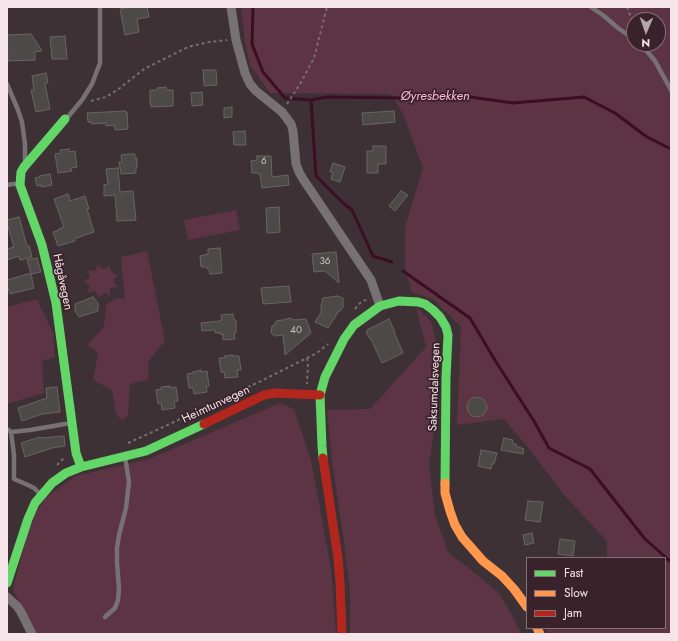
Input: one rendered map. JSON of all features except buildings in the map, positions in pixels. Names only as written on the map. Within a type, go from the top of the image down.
[{"type":"street","points":[[231,7],[236,40],[245,73],[250,84],[256,91],[282,112],[291,124],[296,164],[299,172],[371,280],[380,306]]},
{"type":"street","points":[[20,185],[21,172],[24,167],[66,119]]},
{"type":"street","name":"Hågåvegen","points":[[20,185],[42,245],[50,276],[57,311],[76,453],[81,467]]},
{"type":"street","name":"Saksumdalsvegen","points":[[342,634],[338,558],[326,487],[322,446],[320,395],[325,377],[338,350],[354,325],[380,306],[399,301],[418,302],[425,304],[434,310],[446,327],[448,335],[445,493],[455,525],[462,537],[483,561],[502,576],[526,606]]},
{"type":"street","name":"Heimtunvegen","points":[[7,582],[28,519],[35,503],[52,483],[66,473],[81,467],[146,451],[264,395],[286,393],[320,395]]},
{"type":"street","points":[[7,597],[22,612],[32,634]]},
{"type":"lane","points":[[66,119],[82,100],[92,84],[100,63],[100,7]]},
{"type":"lane","points":[[591,7],[626,34]]},
{"type":"lane","points":[[648,52],[655,61],[671,90]]},
{"type":"lane","points":[[7,84],[22,122],[26,144],[24,167]]},
{"type":"lane","points":[[7,185],[20,185]]},
{"type":"lane","points":[[41,495],[34,488],[14,479],[14,455],[9,431],[30,430],[73,423]]},
{"type":"lane","points":[[105,617],[115,608],[118,600],[119,589],[116,548],[126,508],[129,482],[125,457]]},
{"type":"path","points":[[282,112],[300,84],[314,58],[327,7]]},
{"type":"path","points":[[82,100],[88,101],[106,97],[144,69],[188,47],[209,42],[236,40]]},
{"type":"path","points":[[352,312],[360,303],[377,294]]},
{"type":"path","points":[[122,445],[268,378],[317,353],[330,341]]},
{"type":"path","points":[[54,468],[68,455],[76,453]]},
{"type":"shaded area","points":[[241,7],[671,7],[671,634],[548,634],[546,629],[666,629],[666,557],[607,557],[607,541],[564,495],[504,419],[457,425],[461,327],[434,300],[411,291],[405,267],[405,227],[423,168],[403,114],[391,94],[270,93],[250,65],[245,42]]},
{"type":"shaded area","points":[[236,210],[240,230],[188,240],[184,220]]},
{"type":"shaded area","points":[[147,251],[165,341],[149,360],[148,380],[130,384],[128,416],[121,420],[116,413],[112,390],[93,380],[98,353],[87,345],[104,327],[106,305],[116,298],[125,299],[121,257]]},
{"type":"shaded area","points":[[98,264],[103,269],[110,266],[111,272],[118,275],[113,281],[118,287],[110,288],[110,296],[104,293],[98,298],[96,291],[88,292],[90,285],[84,281],[90,277],[88,270],[95,271]]},
{"type":"shaded area","points":[[37,299],[53,333],[55,357],[42,361],[44,393],[7,404],[7,307]]},
{"type":"shaded area","points":[[416,307],[432,323],[436,343],[434,371],[434,431],[429,465],[435,515],[448,552],[500,594],[522,634],[350,634],[350,592],[332,461],[327,410],[370,409],[426,347]]},
{"type":"shaded area","points":[[280,403],[294,409],[311,460],[331,568],[336,634],[35,634],[13,589],[26,539],[35,515],[46,497],[76,476],[149,459]]},
{"type":"waterway","name":"Øyresbekken","points":[[253,7],[252,44],[263,72],[285,98],[311,100],[327,97],[470,97],[513,103],[584,97],[615,113],[647,137],[671,149]]},
{"type":"waterway","points":[[311,100],[316,176],[352,210],[373,256],[392,262]]},
{"type":"waterway","points":[[403,271],[470,318],[534,421],[549,448],[590,469],[645,539],[665,557]]},
{"type":"waterway","points":[[666,558],[671,562]]},
{"type":"traffic: fast","points":[[65,119],[24,167],[21,172],[20,185],[42,245],[56,303],[76,453],[81,467]]},
{"type":"traffic: fast","points":[[323,458],[320,395],[325,377],[344,339],[354,325],[380,306],[399,301],[418,302],[425,304],[440,317],[446,327],[448,335],[445,483]]},
{"type":"traffic: fast","points":[[7,583],[28,519],[35,503],[52,483],[66,473],[81,467],[146,451],[204,424]]},
{"type":"traffic: slow","points":[[445,483],[445,493],[450,511],[455,525],[462,537],[483,561],[502,576],[526,606]]},
{"type":"traffic: slow","points":[[538,629],[540,634]]},
{"type":"traffic: jam","points":[[204,424],[264,395],[275,393],[320,395]]},
{"type":"traffic: jam","points":[[323,458],[338,558],[342,634]]}]
